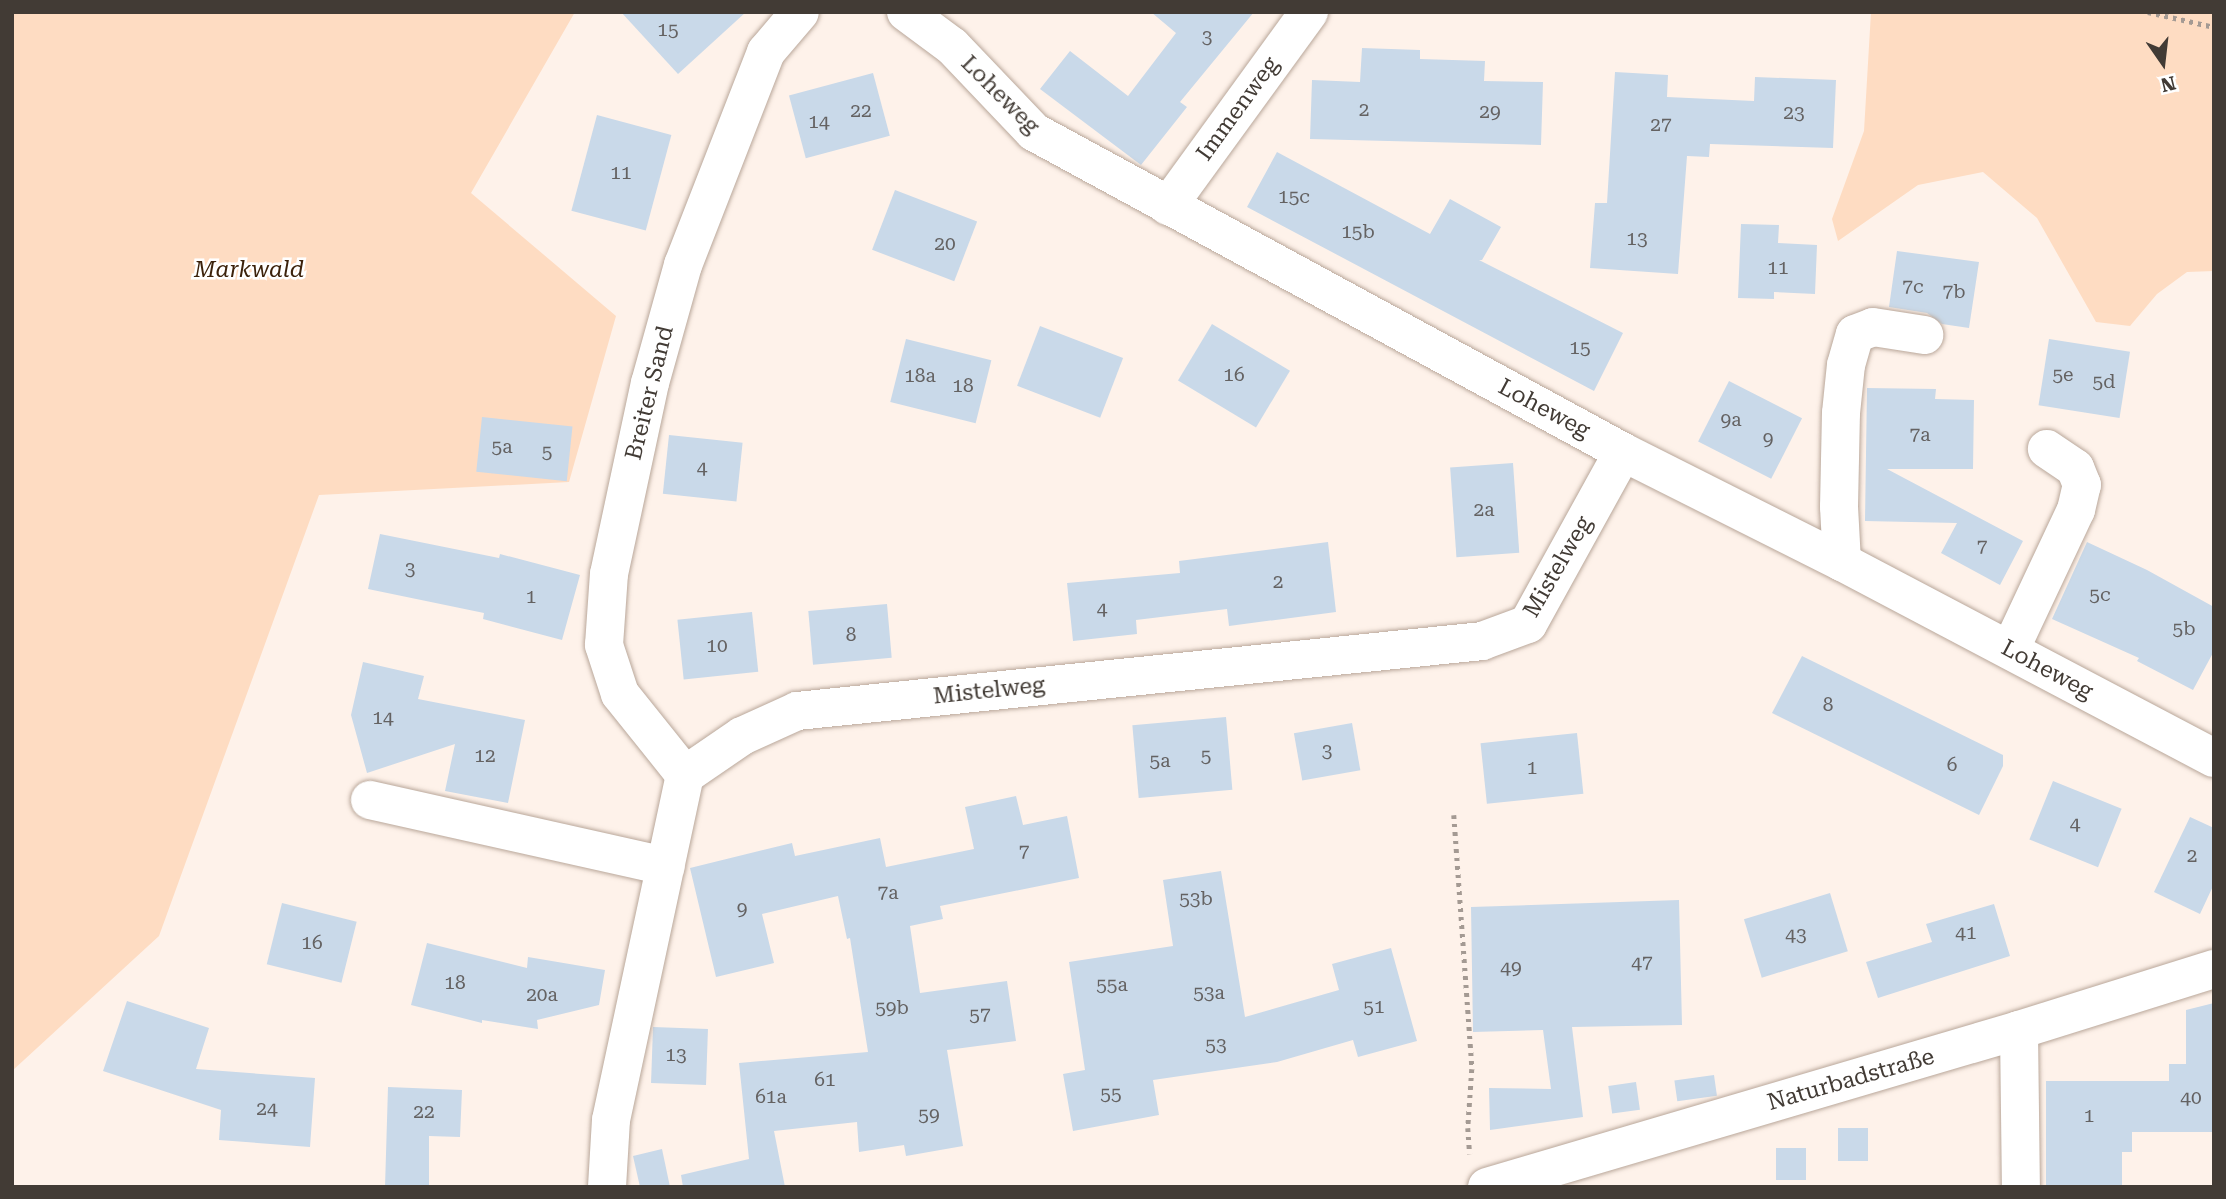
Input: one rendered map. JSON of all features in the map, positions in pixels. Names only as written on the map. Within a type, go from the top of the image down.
[{"type":"street","name":"Breiter Sand","points":[[685,775],[620,694],[604,645],[604,609],[609,574],[650,383],[684,265],[766,52],[800,12]]},
{"type":"street","name":"Loheweg","points":[[906,12],[951,46],[1034,132],[1623,452],[1842,562],[2214,758]]},
{"type":"street","name":"Immenweg","points":[[1168,206],[1309,12]]},
{"type":"street","points":[[1842,562],[1839,507],[1842,413],[1846,365],[1856,334],[1873,327],[1924,335]]},
{"type":"street","points":[[2010,650],[2076,510],[2082,485],[2075,468],[2047,449]]},
{"type":"street","name":"Mistelweg","points":[[685,775],[742,736],[797,711],[1482,642],[1528,624],[1623,452]]},
{"type":"street","points":[[607,1187],[611,1120],[685,775]]},
{"type":"street","points":[[370,800],[666,866]]},
{"type":"street","name":"Naturbadstraße","points":[[1500,1178],[2019,1030],[2214,969]]},
{"type":"street","points":[[2019,1030],[2021,1187]]},
{"type":"path","points":[[2148,12],[2214,27]]},
{"type":"path","points":[[1454,816],[1472,1069],[1468,1128],[1500,1178]]},
{"type":"green space","name":"Markwald","points":[[12,12],[575,12],[471,193],[616,316],[569,482],[319,495],[159,936],[12,1071]]},
{"type":"green space","points":[[1871,12],[2214,12],[2214,271],[2187,272],[2157,294],[2130,326],[2096,322],[2037,218],[1983,172],[1918,185],[1838,241],[1832,219],[1864,131]]},
{"type":"building","points":[[621,12],[746,12],[678,74]]},
{"type":"building","points":[[1151,12],[1254,12],[1180,102],[1187,107],[1141,165],[1040,89],[1070,51],[1128,96],[1176,33]]},
{"type":"building","points":[[1362,48],[1420,50],[1420,59],[1485,61],[1484,81],[1543,82],[1541,145],[1310,139],[1312,80],[1360,82]]},
{"type":"building","points":[[1615,72],[1668,75],[1667,97],[1754,101],[1755,77],[1836,80],[1833,148],[1710,144],[1709,157],[1687,156],[1678,274],[1590,268],[1595,203],[1607,203]]},
{"type":"building","points":[[873,73],[890,136],[806,158],[789,96]]},
{"type":"building","points":[[597,115],[671,135],[646,231],[571,211]]},
{"type":"building","points":[[1277,152],[1430,234],[1450,199],[1501,227],[1482,260],[1479,260],[1623,333],[1594,391],[1247,207]]},
{"type":"building","points":[[895,190],[977,222],[954,281],[872,250]]},
{"type":"building","points":[[1741,224],[1779,225],[1778,243],[1817,245],[1815,294],[1774,292],[1774,299],[1738,298]]},
{"type":"building","points":[[1897,251],[1979,262],[1969,328],[1942,324],[1927,313],[1889,307]]},
{"type":"building","points":[[1212,324],[1290,371],[1256,427],[1178,381]]},
{"type":"building","points":[[1040,326],[1123,358],[1100,418],[1017,386]]},
{"type":"building","points":[[906,339],[991,360],[976,423],[890,402]]},
{"type":"building","points":[[2049,339],[2130,352],[2120,418],[2039,405]]},
{"type":"building","points":[[1729,381],[1802,418],[1771,479],[1698,442]]},
{"type":"building","points":[[1867,388],[1936,389],[1935,399],[1974,400],[1973,469],[1887,469],[2023,541],[2000,585],[1941,553],[1957,523],[1865,521]]},
{"type":"building","points":[[482,417],[573,427],[567,481],[476,472]]},
{"type":"building","points":[[669,435],[743,443],[736,501],[663,494]]},
{"type":"building","points":[[1513,463],[1519,553],[1456,557],[1450,467]]},
{"type":"building","points":[[380,534],[499,558],[500,554],[580,575],[562,640],[483,619],[484,613],[368,589]]},
{"type":"building","points":[[1328,542],[1336,612],[1229,626],[1227,609],[1136,620],[1137,634],[1073,641],[1067,583],[1180,573],[1179,561]]},
{"type":"building","points":[[2087,542],[2147,570],[2214,607],[2214,651],[2193,690],[2137,661],[2139,658],[2052,619]]},
{"type":"building","points":[[887,604],[892,658],[813,665],[808,611]]},
{"type":"building","points":[[752,612],[758,672],[684,680],[677,620]]},
{"type":"building","points":[[1802,656],[2003,755],[2003,766],[1979,815],[1772,713]]},
{"type":"building","points":[[363,662],[424,676],[418,699],[525,720],[508,803],[445,791],[455,744],[367,773],[351,715]]},
{"type":"building","points":[[1226,717],[1232,790],[1139,798],[1132,725]]},
{"type":"building","points":[[1352,723],[1360,770],[1302,781],[1294,733]]},
{"type":"building","points":[[1577,733],[1583,794],[1487,804],[1481,743]]},
{"type":"building","points":[[2053,781],[2122,809],[2098,867],[2029,839]]},
{"type":"building","points":[[1016,796],[1023,825],[1067,816],[1079,878],[940,906],[943,919],[910,926],[920,993],[1007,981],[1016,1041],[947,1050],[963,1146],[906,1156],[904,1145],[859,1152],[857,1122],[774,1131],[785,1187],[683,1187],[681,1175],[749,1159],[739,1063],[868,1052],[850,938],[847,939],[838,896],[762,914],[774,963],[716,977],[690,868],[792,843],[795,856],[880,838],[886,867],[974,849],[965,807]]},
{"type":"building","points":[[2190,817],[2214,828],[2214,884],[2200,914],[2154,892]]},
{"type":"building","points":[[1221,871],[1245,1017],[1339,990],[1332,964],[1391,948],[1417,1041],[1358,1057],[1353,1040],[1277,1062],[1153,1080],[1159,1115],[1073,1131],[1063,1074],[1085,1070],[1069,962],[1173,946],[1163,880]]},
{"type":"building","points":[[1830,893],[1848,951],[1762,978],[1744,919]]},
{"type":"building","points":[[1679,900],[1682,1025],[1572,1027],[1583,1117],[1490,1130],[1489,1088],[1551,1089],[1543,1030],[1473,1032],[1471,907]]},
{"type":"building","points":[[282,903],[357,922],[341,983],[267,964]]},
{"type":"building","points":[[1994,904],[2010,956],[1878,998],[1866,962],[1932,942],[1926,924]]},
{"type":"building","points":[[427,943],[527,968],[528,957],[605,970],[599,1005],[537,1020],[538,1029],[482,1020],[482,1023],[411,1005]]},
{"type":"building","points":[[127,1001],[209,1028],[196,1069],[315,1078],[310,1147],[219,1140],[221,1110],[103,1071]]},
{"type":"building","points":[[2214,1003],[2214,1132],[2132,1132],[2132,1152],[2122,1152],[2122,1187],[2046,1187],[2046,1081],[2169,1081],[2169,1064],[2186,1064],[2186,1010]]},
{"type":"building","points":[[653,1027],[708,1029],[706,1085],[651,1083]]},
{"type":"building","points":[[1714,1075],[1717,1096],[1677,1101],[1674,1081]]},
{"type":"building","points":[[1636,1082],[1640,1110],[1612,1114],[1608,1086]]},
{"type":"building","points":[[388,1087],[462,1090],[460,1137],[429,1136],[429,1187],[385,1187]]},
{"type":"building","points":[[1838,1128],[1868,1128],[1868,1161],[1838,1161]]},
{"type":"building","points":[[1776,1148],[1806,1148],[1806,1180],[1776,1180]]},
{"type":"building","points":[[662,1149],[670,1187],[640,1187],[633,1156]]}]
